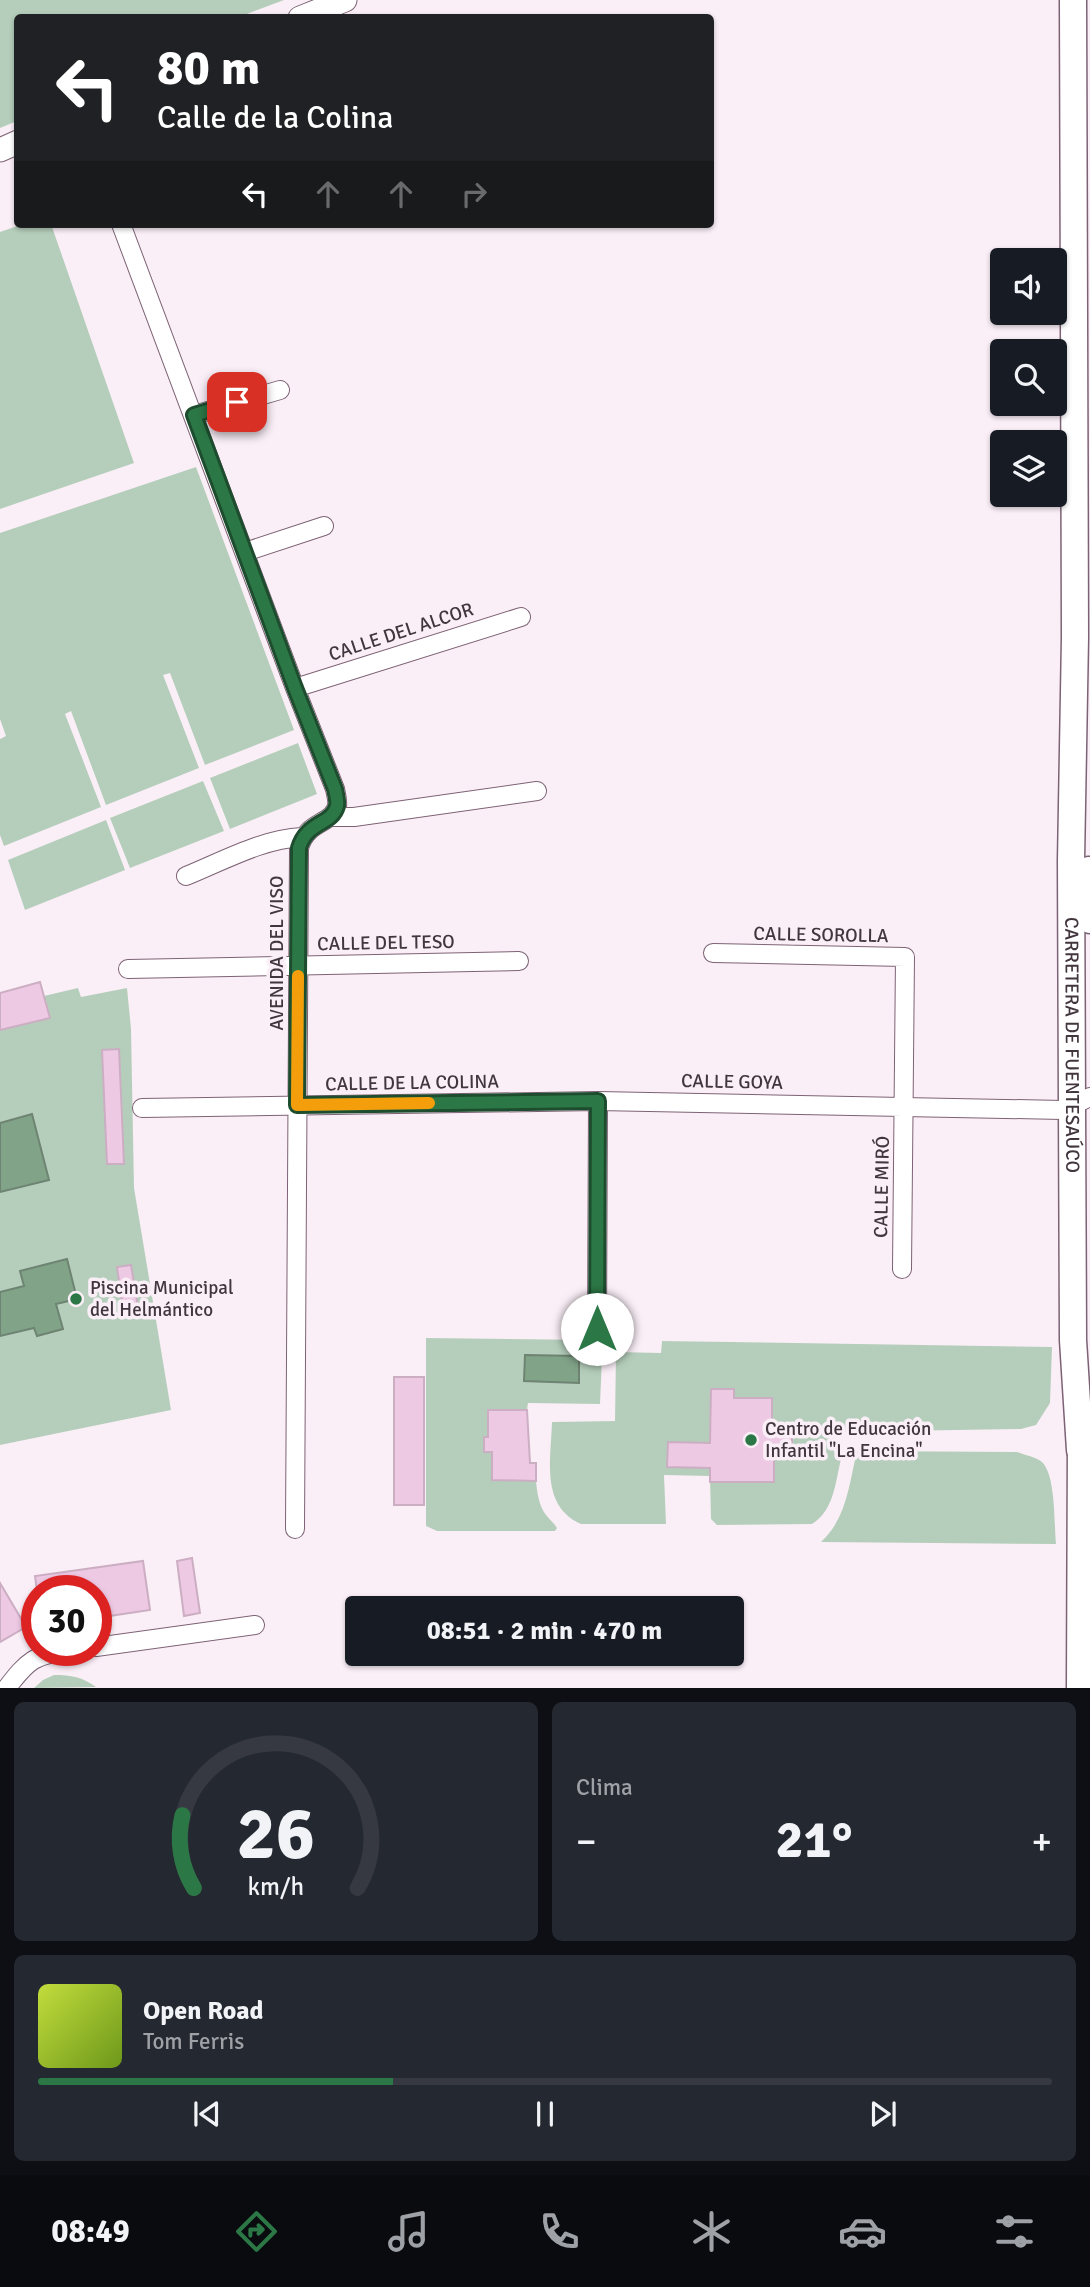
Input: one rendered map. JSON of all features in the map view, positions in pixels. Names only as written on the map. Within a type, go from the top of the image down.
[{"type":"main road","name":"CARRETERA DE FUENTESAÚCO","points":[[1073,0],[1075,638],[1081,923]]},
{"type":"main road","name":"CARRETERA DE FUENTESAÚCO","points":[[1075,638],[1089,860],[1081,923]]},
{"type":"main road","points":[[1081,923],[1084,1097],[1080,1114],[1090,1156]]},
{"type":"main road","name":"CARRETERA DE FUENTESAÚCO","points":[[1080,1450],[1073,1340],[1084,1097]]},
{"type":"main road","name":"CARRETERA DE FUENTESAÚCO","points":[[1080,1688],[1080,1450],[1090,1249]]},
{"type":"street","points":[[310,14],[345,0]]},
{"type":"street","points":[[123,228],[335,789],[338,805],[330,817]]},
{"type":"street","points":[[194,415],[280,390]]},
{"type":"street","points":[[245,552],[324,526]]},
{"type":"street","name":"CALLE DEL ALCOR","points":[[295,688],[521,617]]},
{"type":"street","points":[[186,876],[260,846],[302,837],[315,824],[330,817],[354,817],[537,791]]},
{"type":"street","name":"AVENIDA DEL VISO","points":[[295,1530],[299,848],[302,837]]},
{"type":"street","name":"CALLE SOROLLA","points":[[713,953],[905,957],[904,1106]]},
{"type":"street","name":"CALLE DEL TESO","points":[[128,969],[519,961]]},
{"type":"street","name":"CALLE GOYA","points":[[598,1101],[1063,1110],[1084,1097]]},
{"type":"street","points":[[597,1329],[598,1101]]},
{"type":"street","name":"CALLE DE LA COLINA","points":[[142,1108],[598,1101]]},
{"type":"street","name":"CALLE MIRÓ","points":[[902,1269],[904,1106]]},
{"type":"street","points":[[112,1645],[255,1625]]},
{"type":"street","points":[[7,1688],[25,1666]]},
{"type":"shaded area","points":[[0,0],[284,0],[247,14],[14,14],[14,122],[0,128]]},
{"type":"shaded area","points":[[14,227],[52,228],[134,463],[0,509],[0,232]]},
{"type":"shaded area","points":[[196,467],[294,730],[205,765],[170,673],[163,675],[199,768],[106,805],[71,711],[65,714],[101,807],[4,846],[0,835],[0,739],[6,736],[0,719],[0,533]]},
{"type":"shaded area","points":[[298,743],[317,794],[230,829],[210,778]]},
{"type":"shaded area","points":[[203,781],[224,831],[130,868],[110,818]]},
{"type":"shaded area","points":[[106,820],[125,870],[25,910],[8,860]]},
{"type":"shaded area","name":"Piscina Municipal del Helmántico","points":[[40,982],[44,996],[78,988],[81,997],[127,988],[131,1029],[134,1188],[171,1410],[0,1445],[0,993]]},
{"type":"shaded area","points":[[32,1114],[49,1180],[0,1192],[0,1123]]},
{"type":"shaded area","points":[[67,1259],[77,1299],[56,1304],[63,1329],[37,1336],[34,1328],[0,1336],[0,1292],[24,1286],[20,1271]]},
{"type":"shaded area","points":[[426,1338],[592,1340],[602,1357],[600,1404],[528,1403],[527,1410],[488,1411],[488,1437],[484,1437],[484,1452],[492,1452],[492,1480],[536,1481],[542,1507],[557,1528],[555,1531],[437,1531],[426,1526]]},
{"type":"shaded area","points":[[662,1341],[1052,1347],[1050,1403],[1036,1425],[1021,1429],[834,1432],[834,1452],[841,1459],[835,1487],[825,1511],[812,1524],[717,1525],[711,1519],[710,1476],[664,1475],[666,1524],[581,1524],[559,1506],[554,1494],[550,1466],[552,1422],[615,1421],[616,1352],[661,1353]]},
{"type":"shaded area","points":[[525,1355],[579,1356],[579,1383],[524,1381]]},
{"type":"shaded area","points":[[857,1451],[1017,1452],[1037,1459],[1047,1468],[1050,1478],[1056,1544],[821,1542],[830,1533],[842,1511]]},
{"type":"shaded area","points":[[54,1675],[76,1677],[96,1687],[34,1688]]},
{"type":"building","points":[[40,982],[50,1018],[0,1030],[0,993]]},
{"type":"building","points":[[119,1049],[124,1164],[107,1164],[102,1050]]},
{"type":"building","points":[[131,1265],[138,1307],[123,1309],[117,1267]]},
{"type":"building","points":[[394,1377],[424,1377],[424,1505],[394,1505]]},
{"type":"building","name":"Centro de Educación Infantil \"La Encina\"","points":[[711,1389],[734,1389],[734,1398],[772,1398],[772,1431],[792,1431],[792,1451],[774,1451],[774,1482],[710,1482],[710,1468],[667,1467],[668,1442],[710,1443]]},
{"type":"building","points":[[488,1410],[527,1410],[530,1463],[536,1463],[536,1481],[492,1480],[492,1452],[484,1452],[484,1437],[488,1437]]},
{"type":"building","points":[[192,1558],[200,1613],[184,1616],[177,1561]]},
{"type":"building","points":[[143,1561],[150,1610],[112,1616],[112,1575],[42,1575]]},
{"type":"building","points":[[0,1583],[21,1619],[21,1630],[0,1642]]},
{"type":"slow traffic","points":[[298,976],[297,1105],[429,1103]]},
{"type":"place","name":"Piscina Municipal del Helmántico","points":[[76,1299]]},
{"type":"place","name":"Centro de Educación Infantil \"La Encina\"","points":[[751,1440]]},
{"type":"route","points":[[237,402],[194,415],[335,789],[338,805],[330,817],[306,832],[299,848],[297,1105],[598,1101],[597,1329]]}]
